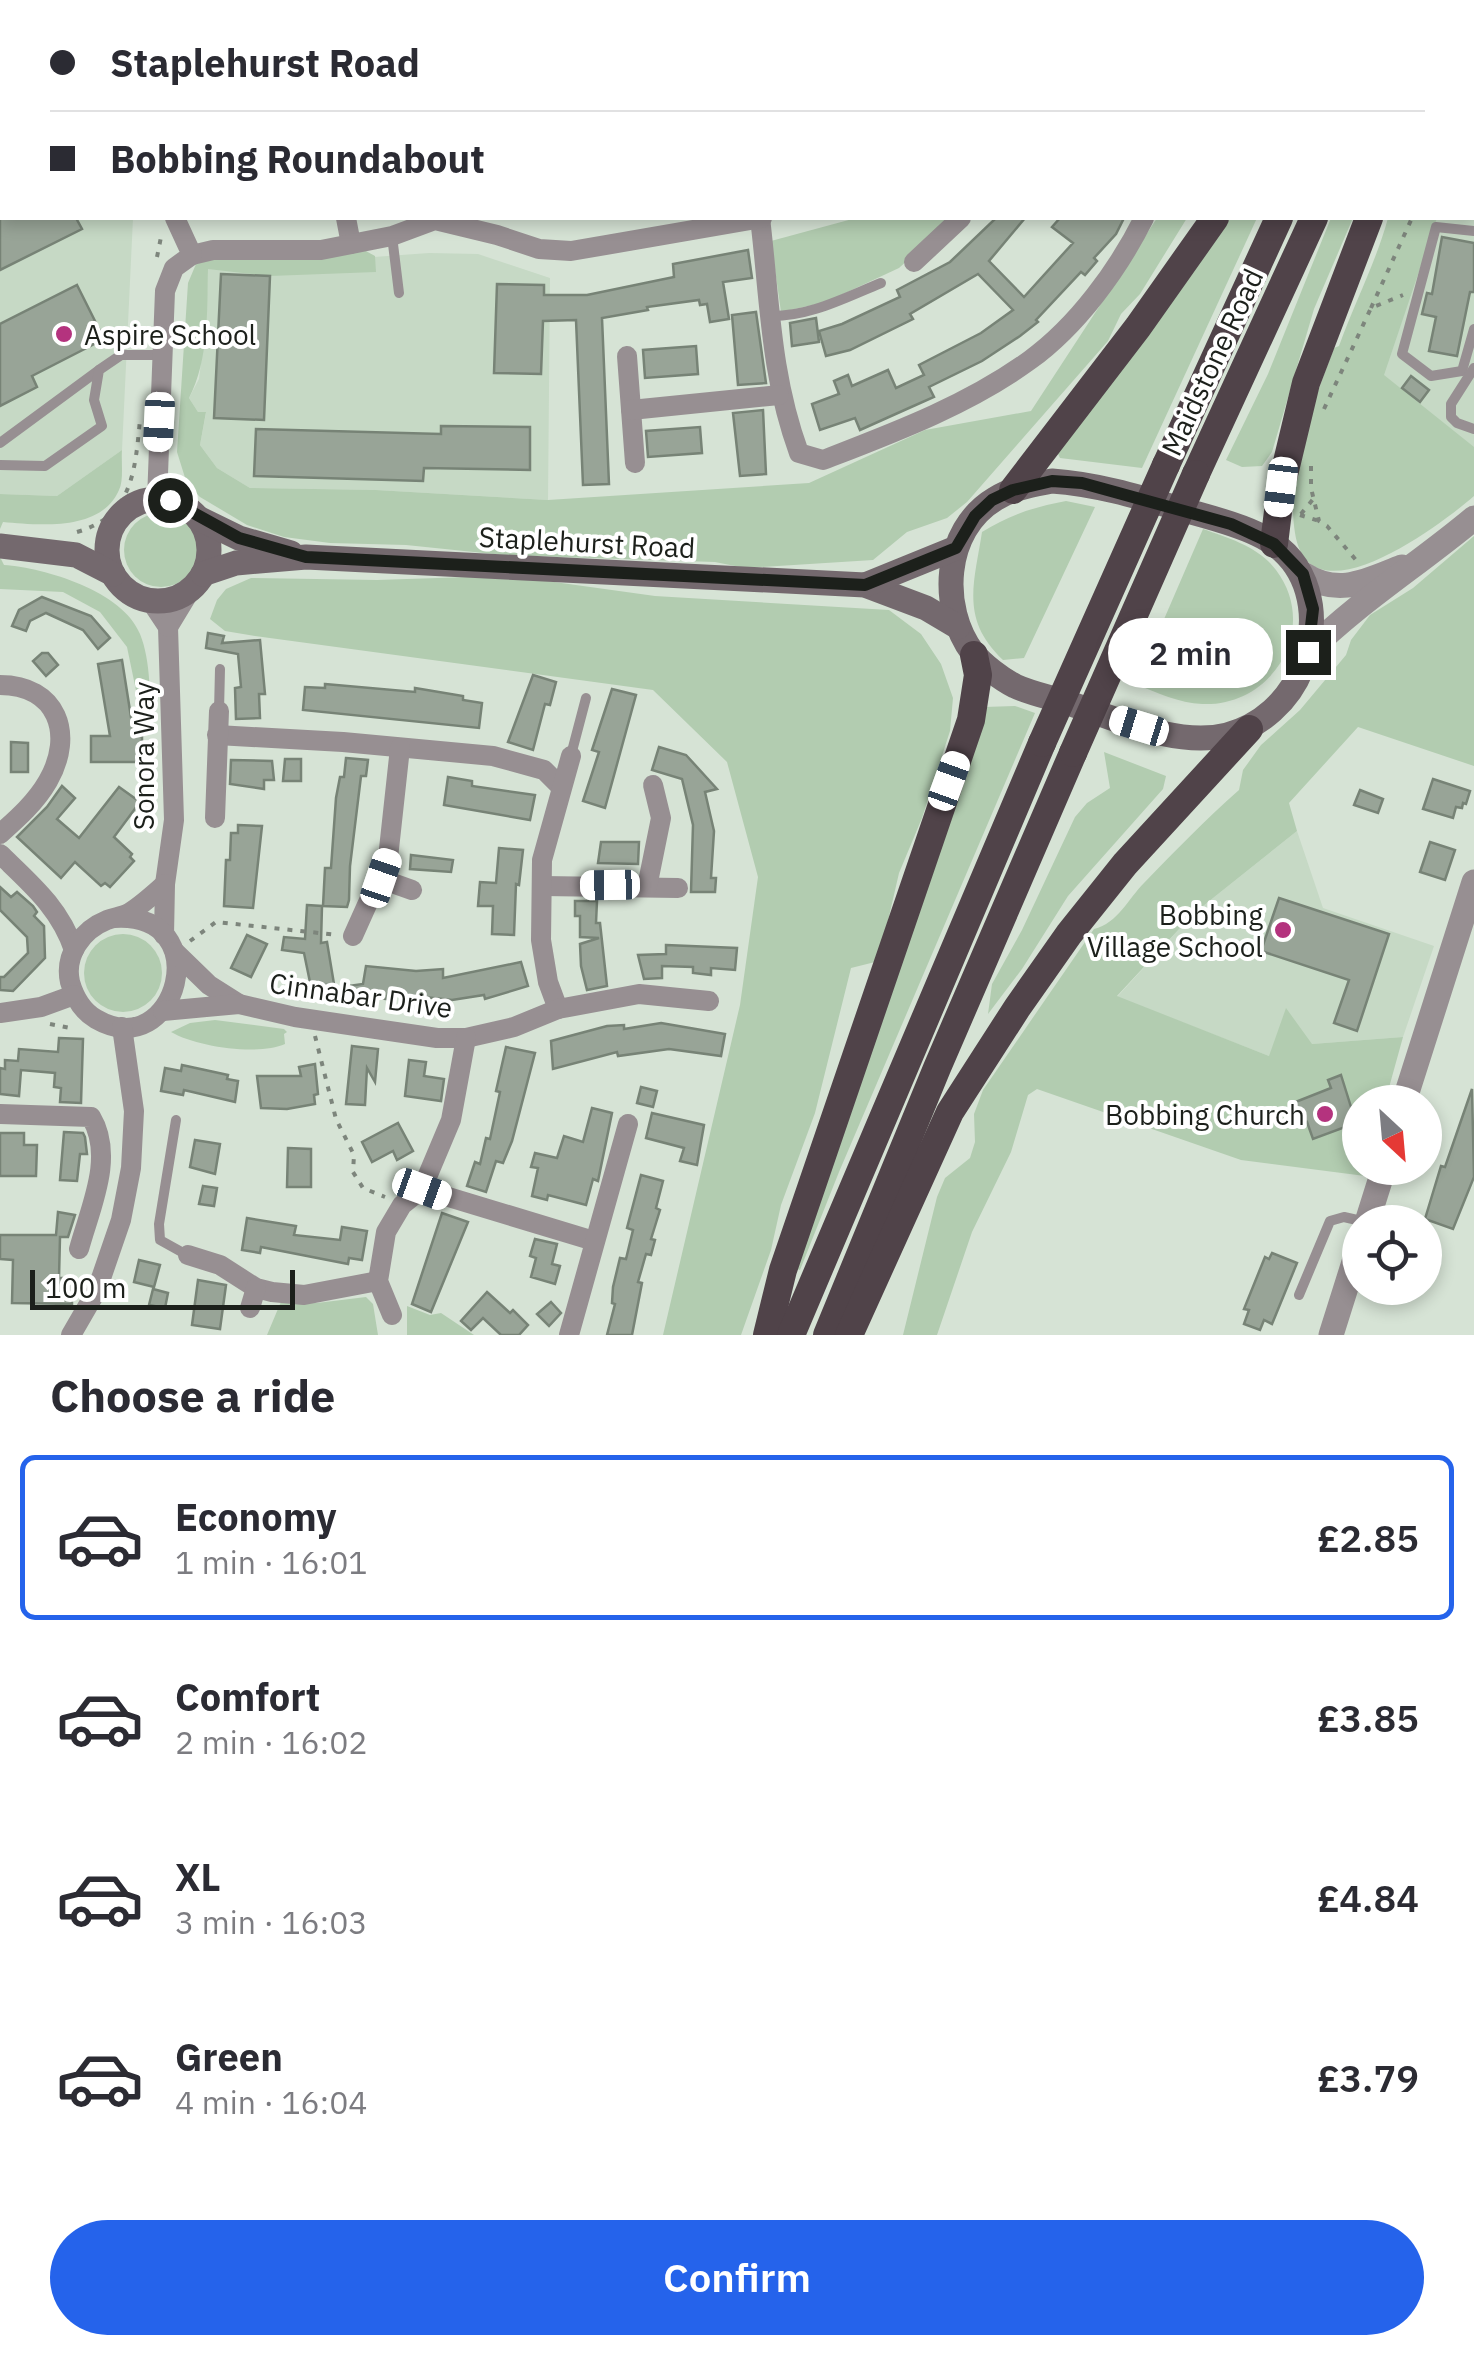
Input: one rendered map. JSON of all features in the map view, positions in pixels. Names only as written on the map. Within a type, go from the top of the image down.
[{"type":"highway","points":[[1013,490],[1138,327],[1214,220]]},
{"type":"highway","name":"Maidstone Road","points":[[792,1335],[1042,743],[1278,220]]},
{"type":"highway","name":"Maidstone Road","points":[[827,1335],[1073,752],[1313,220]]},
{"type":"highway","points":[[1274,544],[1287,456],[1306,383],[1368,220]]},
{"type":"highway","points":[[767,1335],[784,1270],[971,720],[977,686],[974,655]]},
{"type":"highway","points":[[849,1335],[950,1112],[1017,1008],[1125,864],[1249,730]]},
{"type":"main road","points":[[1052,481],[1082,483],[1231,524],[1274,544],[1303,574],[1313,609],[1308,652],[1287,698],[1249,730],[1217,737],[1180,735],[1139,726],[1016,686],[974,655],[958,627],[950,568],[956,548],[975,516],[992,500],[1013,490],[1052,481]]},
{"type":"main road","points":[[5,546],[76,556],[112,574],[139,598],[154,602],[197,582],[209,545],[198,518],[170,500],[137,503],[112,527],[107,542],[112,574]]},
{"type":"main road","name":"Staplehurst Road","points":[[198,518],[239,538],[306,557]]},
{"type":"main road","points":[[5,546],[87,542],[112,527]]},
{"type":"main road","name":"Staplehurst Road","points":[[865,585],[956,548]]},
{"type":"main road","name":"Staplehurst Road","points":[[197,582],[236,564],[306,557],[865,585],[926,608],[958,627]]},
{"type":"street","points":[[346,220],[351,244]]},
{"type":"street","points":[[157,500],[166,286],[174,268],[192,256],[232,249],[316,250],[392,236],[434,220],[478,224],[538,249],[571,251],[662,226],[736,220]]},
{"type":"street","points":[[761,220],[768,316],[780,396],[799,453],[823,460],[966,399],[1031,360],[1080,313],[1143,220]]},
{"type":"street","points":[[914,262],[959,220]]},
{"type":"street","points":[[177,223],[192,256]]},
{"type":"street","points":[[627,356],[635,463]]},
{"type":"street","points":[[631,410],[780,396]]},
{"type":"street","points":[[1308,652],[1343,618],[1474,518]]},
{"type":"street","points":[[1303,574],[1336,588],[1420,561]]},
{"type":"street","points":[[139,598],[152,604],[168,627],[197,582]]},
{"type":"street","name":"Sonora Way","points":[[162,1011],[178,981],[169,944],[165,884],[174,820],[168,627]]},
{"type":"street","points":[[0,685],[28,687],[43,696],[58,724],[60,746],[50,778],[36,800],[0,834]]},
{"type":"street","points":[[216,818],[219,710]]},
{"type":"street","points":[[217,735],[494,756],[544,770],[560,786]]},
{"type":"street","points":[[352,936],[388,858],[400,748]]},
{"type":"street","points":[[558,1009],[548,982],[541,940],[542,860],[571,756]]},
{"type":"street","points":[[647,886],[661,818],[653,785]]},
{"type":"street","points":[[0,854],[49,900],[64,922],[74,950]]},
{"type":"street","points":[[381,878],[412,890]]},
{"type":"street","points":[[1409,1085],[1474,882]]},
{"type":"street","points":[[162,1011],[138,1025],[122,1027],[99,1021],[87,1013],[74,995],[69,976],[74,950],[88,931],[126,914],[165,884]]},
{"type":"street","points":[[543,886],[678,888]]},
{"type":"street","points":[[49,900],[91,918],[140,920],[169,944]]},
{"type":"street","name":"Cinnabar Drive","points":[[169,944],[209,985],[240,1004],[295,1017],[437,1038],[466,1038],[514,1027],[558,1009],[639,994],[708,1001]]},
{"type":"street","points":[[0,1013],[40,1007],[74,995]]},
{"type":"street","name":"Cinnabar Drive","points":[[162,1011],[240,1004]]},
{"type":"street","points":[[71,1335],[97,1290],[121,1220],[131,1168],[134,1111],[122,1027]]},
{"type":"street","points":[[392,1315],[378,1281],[386,1232],[402,1206],[422,1189],[451,1120],[466,1038]]},
{"type":"street","points":[[0,1114],[92,1117],[99,1130],[100,1173],[79,1249]]},
{"type":"street","points":[[568,1335],[628,1124]]},
{"type":"street","points":[[422,1189],[594,1241]]},
{"type":"street","points":[[188,1256],[220,1265],[253,1298],[304,1295],[378,1281]]},
{"type":"street","points":[[1331,1335],[1342,1300]]},
{"type":"lane","points":[[1474,230],[1436,227],[1402,354],[1431,376],[1462,371],[1474,329]]},
{"type":"lane","points":[[392,236],[400,293]]},
{"type":"lane","points":[[768,316],[815,310],[881,283]]},
{"type":"lane","points":[[1,444],[121,355],[162,355]]},
{"type":"lane","points":[[1474,368],[1451,404],[1451,417],[1457,424],[1474,429]]},
{"type":"lane","points":[[1,464],[45,466],[102,426],[94,400],[99,370]]},
{"type":"lane","points":[[219,710],[220,669]]},
{"type":"lane","points":[[571,756],[586,698]]},
{"type":"lane","points":[[176,1120],[158,1224],[160,1240],[188,1256]]},
{"type":"lane","points":[[1299,1295],[1330,1221],[1342,1218]]},
{"type":"path","points":[[1323,412],[1411,220]]},
{"type":"path","points":[[156,262],[162,233],[177,223]]},
{"type":"path","points":[[1371,308],[1394,296],[1412,294]]},
{"type":"path","points":[[68,534],[100,524],[122,502],[135,467],[140,417]]},
{"type":"path","points":[[1311,452],[1312,488],[1319,521]]},
{"type":"path","points":[[1300,515],[1319,521],[1360,565]]},
{"type":"path","points":[[169,944],[216,922],[352,936]]},
{"type":"path","points":[[312,1022],[336,1119],[354,1155],[353,1172],[362,1188],[402,1206]]},
{"type":"shaded area","name":"Aspire School","points":[[0,220],[133,220],[122,450],[57,496],[0,494]]},
{"type":"shaded area","points":[[849,220],[952,220],[899,268],[826,302],[781,312],[771,241]]},
{"type":"shaded area","points":[[1156,220],[1186,220],[1140,294],[1121,314],[1108,341],[967,502],[947,518],[907,532],[873,560],[745,568],[715,562],[503,555],[284,537],[247,525],[200,497],[187,484],[177,452],[188,283],[196,264],[222,255],[364,250],[375,256],[376,272],[270,276],[208,269],[204,352],[189,398],[198,412],[206,412],[200,445],[217,468],[250,488],[376,490],[548,500],[809,483],[925,430],[1031,411]]},
{"type":"shaded area","points":[[1226,220],[1256,220],[1142,468],[1060,458],[1057,452]]},
{"type":"shaded area","points":[[1330,220],[1352,220],[1314,309],[1272,452],[1262,466],[1242,467],[1226,460],[1268,374]]},
{"type":"shaded area","points":[[1387,220],[1436,220],[1384,375],[1474,447],[1474,496],[1434,527],[1378,560],[1349,569],[1324,570],[1305,559],[1295,533],[1297,462],[1334,348],[1339,346]]},
{"type":"shaded area","points":[[1434,220],[1474,220],[1473,448],[1383,375]]},
{"type":"shaded area","points":[[429,253],[478,254],[550,278],[548,500],[376,490],[250,488],[217,468],[200,445],[206,413],[198,412],[189,398],[199,379],[208,269]]},
{"type":"shaded area","points":[[122,450],[119,490],[98,513],[68,523],[3,522],[0,529],[0,494],[57,496]]},
{"type":"shaded area","points":[[1066,501],[1095,507],[1024,658],[1003,660],[989,645],[975,615],[974,585],[982,532],[1022,512]]},
{"type":"shaded area","points":[[161,513],[187,524],[198,550],[187,576],[161,587],[135,576],[124,550],[135,524]]},
{"type":"shaded area","points":[[1203,529],[1243,544],[1269,562],[1288,593],[1293,616],[1291,639],[1268,678],[1250,692],[1227,701],[1202,704],[1177,700],[1136,684]]},
{"type":"shaded area","points":[[1474,536],[1474,766],[1358,727],[1289,803],[1297,831],[1193,914],[1117,996],[1269,1056],[1286,1008],[1312,1044],[1403,1037],[1390,1085],[1342,1085],[1342,1173],[1241,1160],[1037,1089],[1028,1095],[1011,1152],[972,1232],[937,1335],[903,1335],[937,1197],[945,1178],[970,1158],[975,1142],[974,1114],[983,1090],[1094,929],[1116,916],[1167,859],[1239,790],[1243,770],[1261,745],[1300,710],[1346,655],[1351,640],[1370,615],[1413,588]]},
{"type":"shaded area","points":[[0,557],[4,565],[81,584],[131,619],[146,656],[151,729],[138,700],[127,647],[100,612],[63,592],[0,589]]},
{"type":"shaded area","points":[[468,577],[547,581],[655,596],[889,610],[921,634],[941,664],[953,698],[950,731],[922,818],[899,873],[875,962],[851,968],[815,1113],[781,1205],[771,1250],[741,1335],[663,1335],[740,1005],[758,877],[727,762],[653,690],[255,636],[225,631],[210,619],[226,589],[251,578]]},
{"type":"shaded area","points":[[1015,706],[1035,713],[800,1270],[793,1268],[984,707]]},
{"type":"shaded area","points":[[1104,752],[1166,776],[1163,789],[1068,896],[988,1014],[992,984],[1075,817],[1087,803],[1110,788]]},
{"type":"shaded area","name":"Bobbing Village School","points":[[1297,831],[1323,908],[1434,946],[1403,1037],[1312,1044],[1269,1056],[1117,997],[1193,914]]},
{"type":"shaded area","points":[[115,934],[131,934],[156,951],[162,973],[156,995],[145,1006],[131,1012],[115,1012],[90,995],[84,981],[84,965],[101,940]]},
{"type":"shaded area","points":[[215,1020],[284,1029],[285,1044],[259,1049],[228,1048],[171,1032],[190,1023]]},
{"type":"shaded area","points":[[283,1297],[317,1303],[366,1297],[373,1304],[378,1335],[267,1335]]},
{"type":"shaded area","points":[[407,1306],[430,1315],[441,1313],[474,1335],[407,1335]]},
{"type":"building","points":[[0,220],[77,220],[82,229],[0,270]]},
{"type":"building","points":[[994,220],[1023,220],[989,261],[1024,297],[1073,243],[1052,227],[1058,220],[1123,220],[1094,258],[1097,261],[1085,275],[1081,272],[1038,322],[982,361],[929,387],[934,397],[860,430],[855,418],[820,430],[812,404],[839,394],[834,381],[848,375],[852,386],[888,370],[896,388],[924,375],[919,365],[981,333],[1013,310],[978,274],[910,314],[913,319],[850,350],[826,356],[819,331],[900,297],[897,290],[950,262]]},
{"type":"building","points":[[1442,237],[1474,243],[1474,292],[1470,292],[1457,356],[1429,351],[1436,317],[1422,314],[1427,293],[1432,294]]},
{"type":"building","points":[[748,250],[752,278],[723,282],[729,319],[710,322],[707,304],[700,305],[699,300],[602,318],[609,484],[583,485],[576,320],[543,321],[541,374],[494,373],[497,284],[544,285],[544,295],[587,295],[674,277],[673,264]]},
{"type":"building","points":[[221,274],[270,276],[264,420],[214,418]]},
{"type":"building","points":[[77,285],[104,339],[32,376],[37,387],[0,406],[0,324]]},
{"type":"building","points":[[756,312],[766,383],[738,385],[732,315]]},
{"type":"building","points":[[816,318],[819,342],[792,346],[790,323]]},
{"type":"building","points":[[696,346],[698,374],[645,378],[643,350]]},
{"type":"building","points":[[1411,376],[1429,390],[1420,402],[1402,388]]},
{"type":"building","points":[[763,410],[766,474],[740,476],[733,413]]},
{"type":"building","points":[[441,426],[530,427],[530,470],[424,468],[423,481],[254,476],[256,429],[441,434]]},
{"type":"building","points":[[700,427],[702,453],[648,457],[646,431]]},
{"type":"building","points":[[42,597],[91,616],[110,638],[98,649],[83,630],[46,613],[30,621],[26,631],[12,626],[19,610]]},
{"type":"building","points":[[208,633],[224,636],[222,643],[260,640],[265,694],[259,694],[260,718],[236,719],[235,688],[241,687],[238,654],[206,648]]},
{"type":"building","points":[[48,653],[58,665],[46,676],[33,661]]},
{"type":"building","points":[[122,660],[134,736],[142,736],[142,762],[91,762],[91,736],[110,736],[98,664]]},
{"type":"building","points":[[533,675],[556,682],[550,705],[545,704],[533,750],[508,742]]},
{"type":"building","points":[[325,684],[415,692],[415,688],[463,696],[463,700],[482,703],[479,728],[303,710],[305,687],[325,688]]},
{"type":"building","points":[[612,689],[636,695],[605,808],[583,801],[599,752],[592,750]]},
{"type":"building","points":[[11,742],[28,743],[28,772],[11,772]]},
{"type":"building","points":[[659,747],[686,755],[717,789],[705,792],[714,831],[711,878],[716,878],[715,892],[691,892],[693,825],[682,779],[652,770]]},
{"type":"building","points":[[346,758],[368,760],[366,776],[361,776],[349,900],[347,907],[323,906],[325,868],[331,868],[336,798]]},
{"type":"building","points":[[285,759],[301,759],[301,781],[283,781]]},
{"type":"building","points":[[231,760],[272,761],[274,780],[264,780],[264,789],[230,784]]},
{"type":"building","points":[[448,777],[472,781],[472,786],[535,795],[530,820],[444,805]]},
{"type":"building","points":[[1433,779],[1470,791],[1466,804],[1456,807],[1453,818],[1423,809]]},
{"type":"building","points":[[62,786],[75,798],[57,819],[79,838],[119,787],[140,802],[114,837],[134,861],[110,887],[105,883],[101,886],[75,862],[61,878],[17,837]]},
{"type":"building","points":[[1360,790],[1383,799],[1378,813],[1354,805]]},
{"type":"building","points":[[238,825],[262,826],[253,908],[224,906],[226,860],[230,860],[231,833],[238,833]]},
{"type":"building","points":[[601,842],[639,842],[638,864],[598,863]]},
{"type":"building","points":[[1430,842],[1455,850],[1445,880],[1420,872]]},
{"type":"building","points":[[499,848],[523,850],[519,885],[516,884],[514,935],[492,934],[493,906],[478,906],[480,882],[496,883]]},
{"type":"building","points":[[411,855],[453,860],[451,872],[410,869]]},
{"type":"building","points":[[0,887],[11,897],[17,892],[33,906],[37,912],[34,916],[44,926],[45,958],[13,991],[0,990],[0,977],[28,953],[27,937],[0,910]]},
{"type":"building","points":[[1279,898],[1389,934],[1357,1031],[1334,1023],[1349,980],[1261,951]]},
{"type":"building","points":[[575,901],[597,901],[596,923],[600,923],[607,986],[587,990],[580,944],[599,938],[580,937]]},
{"type":"building","points":[[307,905],[322,906],[321,943],[327,942],[334,984],[311,987],[304,953],[282,950],[284,937],[305,939]]},
{"type":"building","points":[[247,935],[267,944],[251,977],[231,968]]},
{"type":"building","points":[[666,945],[737,948],[735,970],[711,968],[711,975],[693,973],[693,967],[662,966],[662,978],[644,979],[638,955],[666,954]]},
{"type":"building","points":[[521,962],[528,986],[485,999],[484,995],[452,1000],[388,993],[387,999],[335,993],[334,988],[363,984],[366,966],[416,971],[443,969],[443,978]]},
{"type":"building","points":[[661,1023],[725,1034],[721,1056],[669,1049],[618,1056],[617,1052],[553,1069],[551,1041],[607,1026],[624,1025],[624,1029]]},
{"type":"building","points":[[59,1038],[83,1039],[81,1103],[60,1102],[61,1088],[54,1087],[55,1073],[21,1070],[19,1096],[0,1094],[0,1068],[5,1069],[5,1060],[18,1061],[19,1049],[58,1052]]},
{"type":"building","points":[[352,1046],[378,1049],[375,1082],[367,1068],[365,1105],[346,1104]]},
{"type":"building","points":[[506,1047],[535,1053],[512,1141],[503,1163],[496,1161],[486,1192],[467,1186],[475,1162],[480,1164],[486,1138],[490,1139]]},
{"type":"building","points":[[409,1060],[426,1062],[424,1076],[444,1079],[441,1101],[405,1096]]},
{"type":"building","points":[[315,1064],[315,1104],[261,1108],[257,1076],[301,1076],[299,1067]]},
{"type":"building","points":[[182,1065],[228,1075],[227,1079],[238,1081],[235,1102],[184,1090],[183,1095],[161,1091],[165,1068],[181,1071]]},
{"type":"building","name":"Bobbing Church","points":[[1341,1075],[1344,1085],[1342,1128],[1313,1139],[1307,1122],[1302,1124],[1293,1103],[1331,1088],[1328,1080]]},
{"type":"building","points":[[641,1087],[657,1091],[653,1107],[637,1103]]},
{"type":"building","points":[[1472,1089],[1474,1177],[1453,1229],[1442,1225],[1442,1205],[1429,1205],[1435,1185],[1442,1185],[1442,1166],[1445,1167]]},
{"type":"building","points":[[592,1108],[612,1113],[598,1181],[593,1179],[586,1205],[548,1195],[547,1200],[532,1196],[538,1168],[531,1167],[535,1153],[557,1158],[564,1136],[583,1142]]},
{"type":"building","points":[[652,1113],[704,1125],[697,1165],[680,1161],[684,1148],[646,1138]]},
{"type":"building","points":[[398,1123],[413,1151],[397,1160],[393,1151],[372,1162],[362,1142]]},
{"type":"building","points":[[64,1132],[83,1133],[85,1137],[87,1154],[80,1154],[77,1181],[60,1180]]},
{"type":"building","points":[[0,1133],[24,1133],[24,1145],[37,1145],[36,1176],[0,1176]]},
{"type":"building","points":[[195,1140],[220,1144],[215,1174],[190,1167]]},
{"type":"building","points":[[288,1148],[311,1149],[311,1187],[287,1187]]},
{"type":"building","points":[[641,1175],[663,1181],[651,1239],[655,1240],[651,1255],[646,1254],[638,1282],[642,1283],[632,1335],[607,1335],[615,1304],[613,1287],[620,1258],[626,1259],[633,1230],[627,1228]]},
{"type":"building","points":[[203,1186],[217,1188],[214,1206],[199,1204]]},
{"type":"building","points":[[58,1212],[75,1215],[68,1237],[60,1237],[59,1278],[72,1278],[72,1304],[12,1303],[13,1260],[0,1259],[0,1235],[56,1235]]},
{"type":"building","points":[[442,1213],[468,1222],[431,1312],[412,1304]]},
{"type":"building","points":[[247,1218],[296,1226],[294,1235],[340,1240],[342,1227],[367,1231],[362,1260],[349,1258],[348,1264],[261,1247],[260,1253],[242,1250]]},
{"type":"building","points":[[535,1239],[557,1244],[552,1264],[560,1266],[555,1284],[531,1277],[536,1258],[530,1256]]},
{"type":"building","points":[[1272,1253],[1297,1263],[1272,1324],[1264,1320],[1260,1330],[1244,1324],[1249,1310],[1244,1309],[1265,1257],[1269,1259]]},
{"type":"building","points":[[139,1260],[160,1265],[154,1287],[134,1282]]},
{"type":"building","points":[[198,1280],[226,1285],[220,1329],[192,1325]]},
{"type":"building","points":[[153,1289],[168,1293],[165,1308],[149,1305]]},
{"type":"building","points":[[487,1292],[528,1325],[519,1335],[501,1335],[483,1318],[471,1330],[461,1321]]},
{"type":"building","points":[[551,1302],[561,1313],[549,1326],[537,1314]]},
{"type":"place","name":"Aspire School","points":[[64,334]]},
{"type":"place","name":"Bobbing Village School","points":[[1283,930]]},
{"type":"place","name":"Bobbing Church","points":[[1325,1114]]},
{"type":"route","points":[[170,500],[239,538],[306,557],[865,585],[956,548],[975,516],[992,500],[1013,490],[1052,481],[1082,483],[1231,524],[1274,544],[1303,574],[1313,609],[1308,652]]}]
